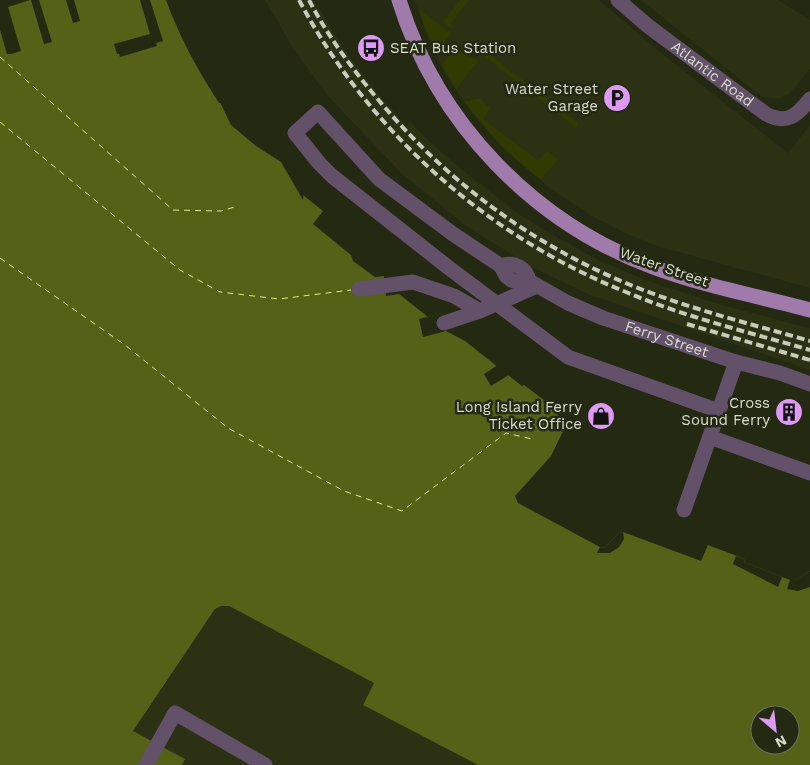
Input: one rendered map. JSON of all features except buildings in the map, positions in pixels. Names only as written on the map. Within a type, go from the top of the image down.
[{"type":"main road","name":"Water Street","points":[[398,0],[416,46],[444,96],[465,128],[507,176],[551,213],[600,243],[654,267],[810,310]]},
{"type":"street","name":"Atlantic Road","points":[[618,0],[648,26],[772,117],[781,119],[795,115],[810,100]]},
{"type":"street","points":[[364,200],[379,178],[318,112],[295,133],[327,171],[364,200],[497,303],[571,359],[719,411]]},
{"type":"street","name":"Ferry Street","points":[[379,178],[453,234],[501,266],[508,264],[520,267],[533,284],[583,310],[736,362],[780,373],[810,384]]},
{"type":"street","points":[[360,288],[413,282],[454,296],[473,314]]},
{"type":"street","points":[[444,323],[473,314],[533,284]]},
{"type":"street","points":[[684,510],[736,362]]},
{"type":"street","points":[[710,437],[810,473]]},
{"type":"street","points":[[146,765],[175,713],[265,765]]},
{"type":"shaded area","points":[[0,0],[166,0],[190,53],[219,103],[270,146],[302,189],[303,195],[323,211],[313,224],[351,255],[353,261],[375,277],[384,276],[386,296],[399,294],[428,317],[442,313],[446,331],[465,341],[522,386],[524,385],[544,400],[543,402],[567,423],[551,456],[515,496],[518,503],[604,548],[619,533],[623,532],[701,561],[708,545],[745,559],[744,562],[790,580],[795,580],[810,571],[810,765],[478,765],[363,705],[374,683],[229,606],[221,606],[215,609],[133,731],[185,759],[182,765],[0,765]]},
{"type":"shaded area","points":[[265,0],[314,0],[347,53],[406,126],[410,121],[429,141],[461,169],[519,214],[543,229],[598,260],[654,283],[722,305],[810,328],[810,370],[590,295],[528,265],[465,225],[402,174],[326,94],[293,48]]},
{"type":"shaded area","points":[[414,0],[599,0],[660,52],[788,153],[810,125],[810,288],[660,247],[627,234],[594,217],[551,189],[507,152],[485,129],[459,95],[445,74],[429,40]]},
{"type":"shaded area","points":[[460,0],[469,0],[450,24],[453,26],[451,28],[443,22]]},
{"type":"shaded area","points":[[641,0],[778,0],[810,20],[810,69],[790,93],[778,99],[762,97]]},
{"type":"shaded area","points":[[418,9],[451,33],[436,54]]},
{"type":"shaded area","points":[[472,41],[579,123],[576,128],[469,45]]},
{"type":"shaded area","points":[[456,46],[466,55],[479,60],[456,89],[442,65]]},
{"type":"shaded area","points":[[479,98],[490,108],[483,119],[538,160],[547,151],[557,158],[557,161],[541,180],[499,143],[464,102]]},
{"type":"shaded area","points":[[218,606],[229,606],[374,683],[363,705],[478,765],[182,765],[185,759],[133,732]]},
{"type":"pier","points":[[0,0],[30,0],[8,7],[21,51],[7,54],[0,30]]},
{"type":"pier","points":[[31,0],[39,0],[52,42],[44,44]]},
{"type":"pier","points":[[66,0],[74,0],[80,21],[73,23]]},
{"type":"pier","points":[[140,0],[150,0],[163,41],[156,43],[157,46],[120,57],[114,44],[150,34]]},
{"type":"pier","points":[[211,90],[213,90],[220,101],[230,103],[245,120],[288,159],[297,171],[304,188],[303,200],[281,162],[256,146],[231,125],[218,98]]},
{"type":"pier","points":[[442,313],[446,331],[423,337],[419,319]]},
{"type":"pier","points":[[499,364],[512,373],[491,386],[484,374]]},
{"type":"pier","points":[[623,532],[624,539],[619,547],[610,553],[597,553],[600,547],[604,548],[619,533]]},
{"type":"pier","points":[[736,556],[745,559],[744,562],[782,577],[778,587],[733,564]]},
{"type":"pier","points":[[810,571],[810,587],[798,591],[787,589],[790,580],[795,580]]},
{"type":"ferry route","points":[[0,57],[173,210],[221,211],[238,206]]},
{"type":"ferry route","points":[[0,122],[180,270],[220,292],[279,299],[351,290]]},
{"type":"ferry route","points":[[0,258],[125,345],[228,428],[344,491],[402,511],[506,433],[532,439]]},
{"type":"railway","points":[[299,0],[327,48],[360,94],[397,136],[437,175],[480,210],[527,242],[575,269],[626,292],[694,317],[810,350]]},
{"type":"railway","points":[[309,0],[346,59],[398,122],[457,179],[523,229],[558,250],[633,286],[698,309],[810,341]]},
{"type":"railway","points":[[687,324],[810,360]]},
{"type":"place","name":"SEAT Bus Station","points":[[371,48]]},
{"type":"place","name":"Water Street Garage","points":[[617,98]]},
{"type":"place","name":"Cross Sound Ferry","points":[[789,412]]},
{"type":"place","name":"Long Island Ferry Ticket Office","points":[[601,416]]}]
